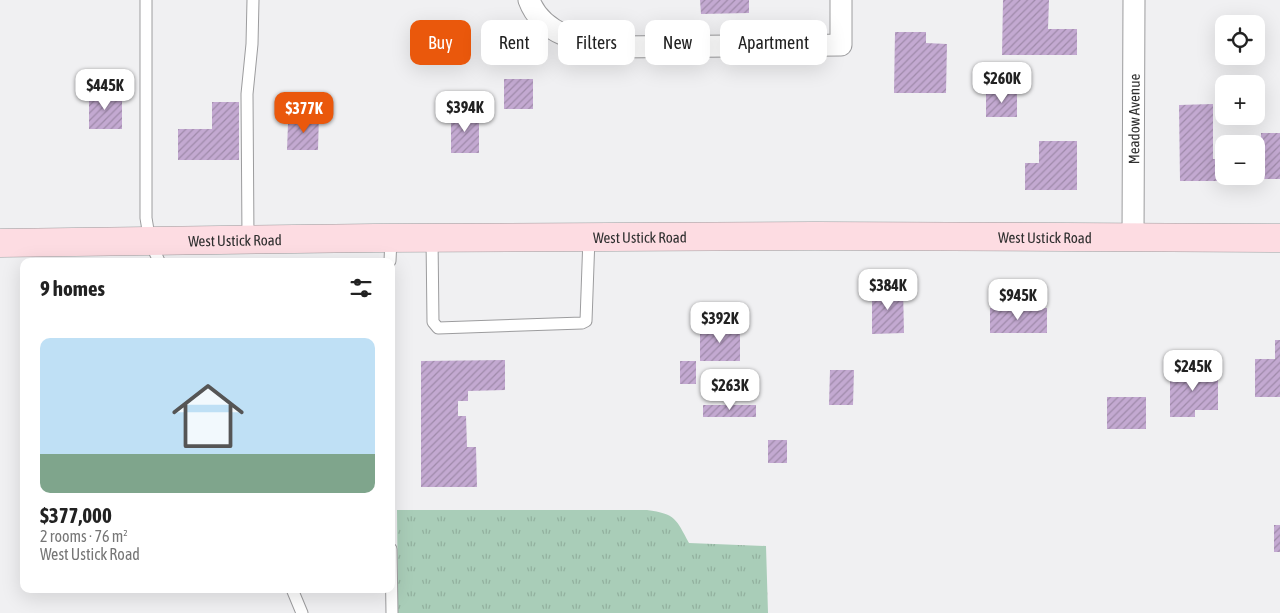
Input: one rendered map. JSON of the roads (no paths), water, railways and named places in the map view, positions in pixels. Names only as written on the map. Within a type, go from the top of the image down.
[{"type":"main road","name":"West Ustick Road","points":[[0,243],[154,251],[248,240],[391,250],[432,238],[815,236],[1280,238]]},
{"type":"street","points":[[529,0],[544,22],[560,34],[585,42],[614,47],[841,45],[842,0]]},
{"type":"street","name":"Meadow Avenue","points":[[1133,238],[1134,0]]},
{"type":"lane","points":[[146,0],[146,218],[154,251]]},
{"type":"lane","points":[[248,240],[247,94],[252,44],[253,0]]},
{"type":"lane","points":[[432,238],[433,322],[438,328],[582,323],[586,321],[589,237]]},
{"type":"lane","points":[[294,593],[302,613]]},
{"type":"lane","points":[[392,593],[392,613]]}]
